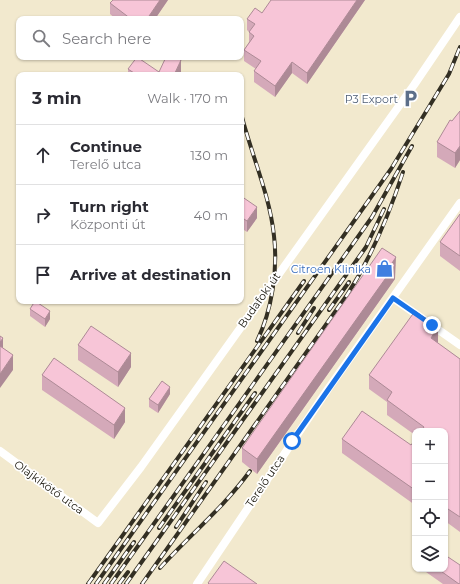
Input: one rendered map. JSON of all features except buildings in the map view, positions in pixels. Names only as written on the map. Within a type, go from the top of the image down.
[{"type":"street","name":"Budafoki út","points":[[98,523],[141,467],[273,280],[414,85],[460,17]]},
{"type":"street","name":"Terelő utca","points":[[197,584],[292,441],[460,203]]},
{"type":"street","points":[[393,298],[460,345]]},
{"type":"street","name":"Olajkikötő utca","points":[[0,451],[98,523]]},
{"type":"railway","points":[[96,584],[391,169],[449,74],[460,47]]},
{"type":"railway","points":[[244,124],[269,206],[275,249],[273,290],[267,316],[257,341]]},
{"type":"railway","points":[[111,584],[372,217],[412,146]]},
{"type":"railway","points":[[142,584],[347,295],[379,235],[403,172]]},
{"type":"railway","points":[[126,584],[366,247],[384,209]]},
{"type":"railway","points":[[88,584],[304,281]]},
{"type":"railway","points":[[329,310],[349,282]]},
{"type":"railway","points":[[298,333],[314,308]]},
{"type":"railway","points":[[159,528],[255,393]]},
{"type":"railway","points":[[160,568],[218,509],[250,471]]},
{"type":"railway","points":[[176,527],[206,482]]},
{"type":"railway","points":[[104,584],[134,542]]},
{"type":"railway","points":[[119,584],[128,572]]},
{"type":"place","name":"P3 Export","points":[[411,99]]},
{"type":"place","name":"Citroen Klinika","points":[[384,269]]},
{"type":"route","points":[[292,441],[393,298],[432,325]]}]
